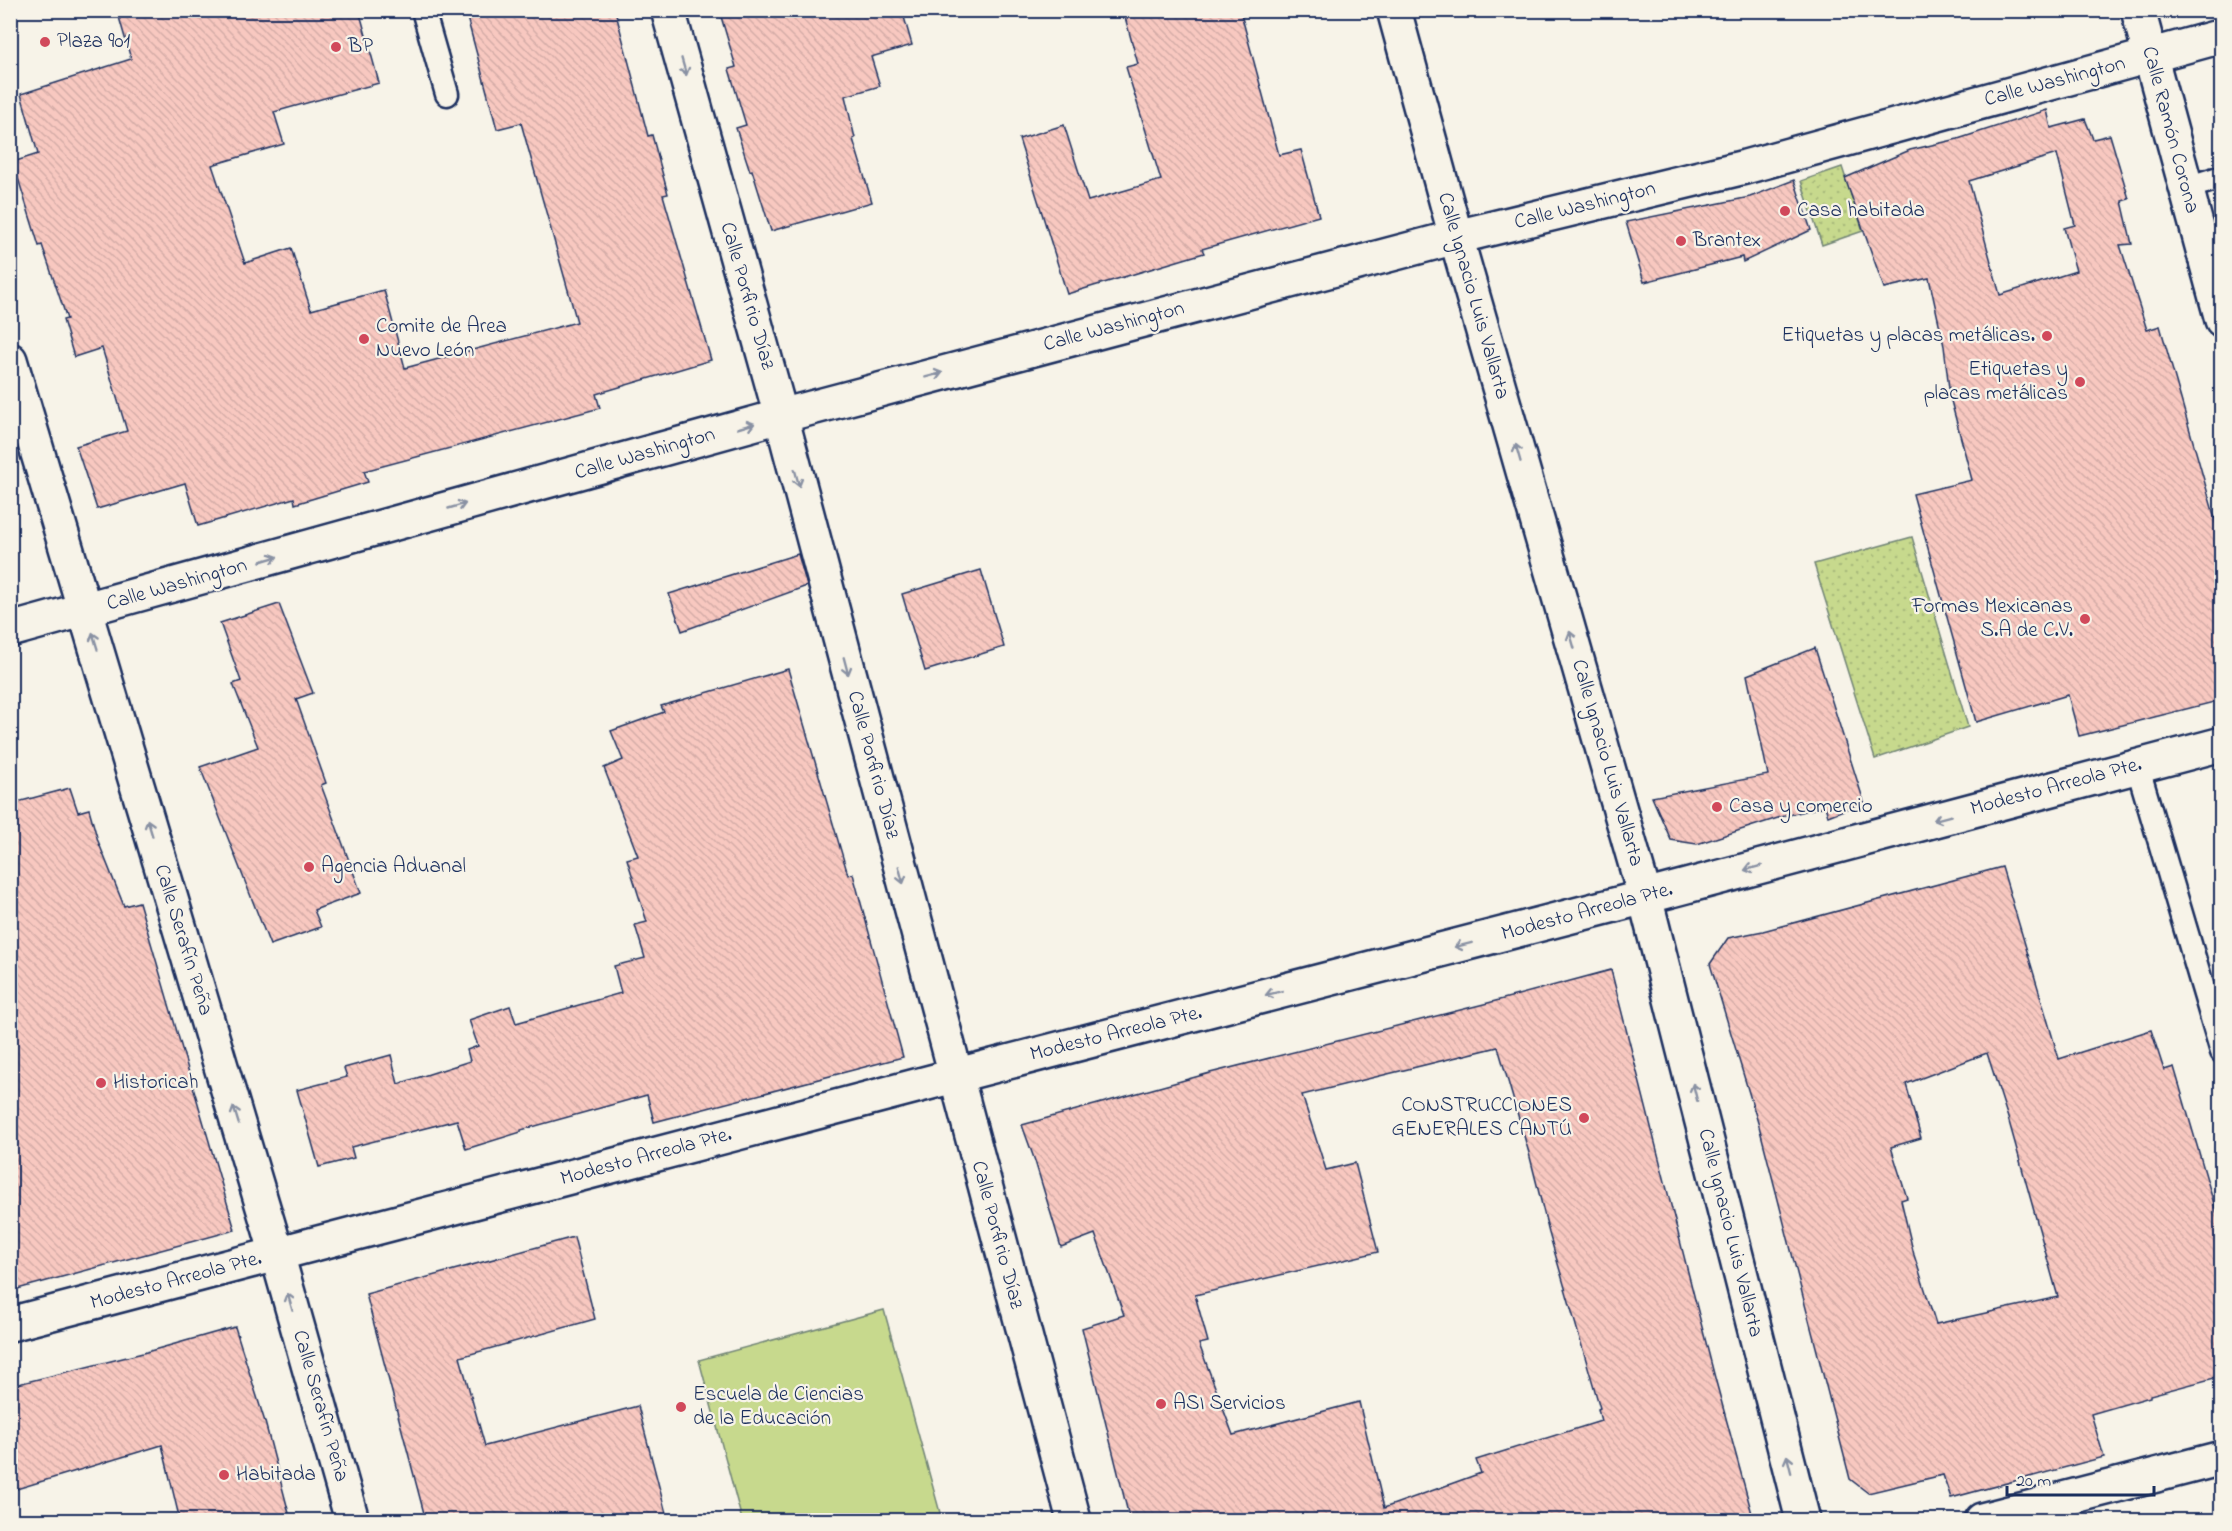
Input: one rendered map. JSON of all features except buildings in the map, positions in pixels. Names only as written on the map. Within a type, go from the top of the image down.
[{"type":"street","name":"Calle Porfirio Díaz","points":[[668,10],[781,416],[954,1076],[1074,1521]]},
{"type":"street","name":"Calle Ignacio Luis Vallarta","points":[[1394,10],[1456,237],[1646,897],[1803,1521]]},
{"type":"street","name":"Calle Ramón Corona","points":[[2138,10],[2222,320]]},
{"type":"street","name":"Calle Washington","points":[[10,630],[781,416],[1456,237],[1745,167],[2222,36]]},
{"type":"street","name":"Calle Serafín Peña","points":[[10,360],[277,1254],[352,1521]]},
{"type":"street","name":"Modesto Arreola Pte.","points":[[10,1324],[1646,897],[2222,744]]},
{"type":"street","points":[[1982,1521],[2222,1458]]},
{"type":"lane","points":[[423,10],[447,94]]},
{"type":"lane","points":[[2186,188],[2222,177]]},
{"type":"lane","points":[[2136,765],[2222,1052]]},
{"type":"green space","points":[[1842,167],[1863,231],[1822,245],[1801,181]]},
{"type":"green space","points":[[1912,537],[1968,727],[1875,759],[1814,564]]},
{"type":"green space","points":[[884,1310],[942,1520],[742,1520],[699,1360]]},
{"type":"place","name":"Plaza 901","points":[[45,42]]},
{"type":"place","name":"BP","points":[[336,47]]},
{"type":"place","name":"Casa habitada","points":[[1785,211]]},
{"type":"place","name":"Brantex","points":[[1681,241]]},
{"type":"place","name":"Etiquetas y placas metálicas.","points":[[2047,336]]},
{"type":"place","name":"Comite de Area Nuevo León","points":[[364,339]]},
{"type":"place","name":"Etiquetas y placas metálicas","points":[[2080,382]]},
{"type":"place","name":"Formas Mexicanas S.A de C.V.","points":[[2085,619]]},
{"type":"place","name":"Casa y comercio","points":[[1717,807]]},
{"type":"place","name":"Agencia Aduanal","points":[[309,867]]},
{"type":"place","name":"Historicah","points":[[101,1083]]},
{"type":"place","name":"CONSTRUCCIONES GENERALES CANTÚ","points":[[1584,1118]]},
{"type":"place","name":"ASI Servicios","points":[[1161,1404]]},
{"type":"place","name":"Escuela de Ciencias de la Educación","points":[[681,1407]]},
{"type":"place","name":"Habitada","points":[[224,1475]]}]
